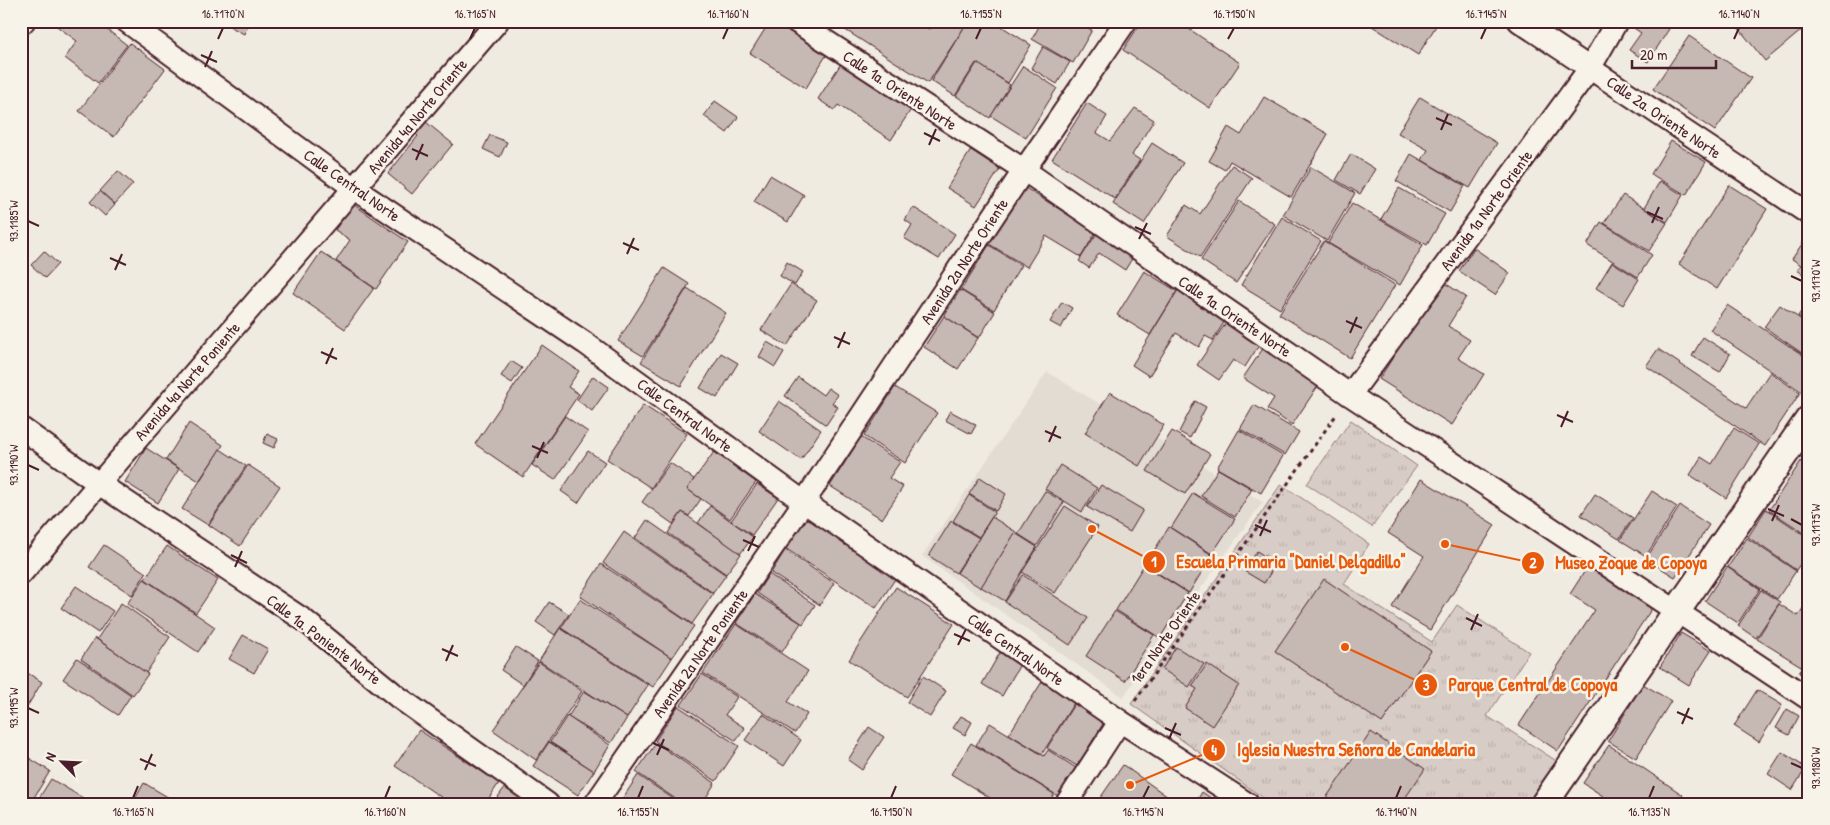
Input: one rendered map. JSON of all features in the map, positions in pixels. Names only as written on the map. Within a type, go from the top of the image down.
[{"type":"street","name":"Calle Central Norte","points":[[126,21],[355,189],[585,343],[804,502],[1120,722],[1248,804]]},
{"type":"street","name":"Avenida 4a Norte Oriente","points":[[355,189],[498,21]]},
{"type":"street","name":"Calle 1a. Oriente Norte","points":[[794,21],[1024,170],[1350,395],[1809,699]]},
{"type":"street","name":"Avenida 2a Norte Oriente","points":[[804,502],[1024,170],[1126,21]]},
{"type":"street","name":"Calle 2a. Oriente Norte","points":[[1519,21],[1809,214]]},
{"type":"street","name":"Avenida 1a Norte Oriente","points":[[1350,395],[1590,68],[1617,21]]},
{"type":"street","name":"Avenida 4a Norte Poniente","points":[[21,574],[355,189]]},
{"type":"street","points":[[1544,804],[1809,419]]},
{"type":"street","name":"Calle 1a. Poniente Norte","points":[[21,428],[98,483],[304,620],[398,696],[548,804]]},
{"type":"street","name":"Avenida 2a Norte Poniente","points":[[595,804],[804,502]]},
{"type":"street","points":[[1066,804],[1120,722]]},
{"type":"path","name":"1era Norte Oriente","points":[[1120,722],[1350,395]]},
{"type":"shaded area","points":[[1047,372],[1263,502],[1123,697],[922,556]]},
{"type":"green space","points":[[1351,420],[1417,466],[1372,527],[1307,484]]},
{"type":"green space","points":[[1281,484],[1369,544],[1344,584],[1432,642],[1457,605],[1529,652],[1487,716],[1558,762],[1531,804],[1272,804],[1131,704]]},
{"type":"building","points":[[56,21],[96,21],[127,45],[98,83],[65,58],[77,41],[54,24]]},
{"type":"building","points":[[220,21],[250,21],[244,34]]},
{"type":"building","points":[[770,21],[774,21],[827,54],[806,88],[750,53]]},
{"type":"building","points":[[838,21],[916,21],[929,29],[934,21],[940,21],[948,26],[951,21],[967,23],[928,83],[836,24]]},
{"type":"building","points":[[968,21],[993,21],[1031,45],[1008,83],[976,63],[955,96],[931,81]]},
{"type":"building","points":[[1042,21],[1076,21],[1092,30],[1073,63],[1032,39]]},
{"type":"building","points":[[1077,21],[1095,21],[1090,29]]},
{"type":"building","points":[[1142,21],[1177,21],[1240,63],[1210,108],[1123,50]]},
{"type":"building","points":[[1364,21],[1439,21],[1418,55]]},
{"type":"building","points":[[1624,21],[1674,21],[1648,62],[1629,50],[1641,33]]},
{"type":"building","points":[[1733,21],[1809,21],[1809,24],[1765,61]]},
{"type":"building","points":[[1689,36],[1751,78],[1715,131],[1653,89]]},
{"type":"building","points":[[130,43],[165,69],[114,137],[79,111]]},
{"type":"building","points":[[1043,47],[1070,62],[1057,84],[1031,68]]},
{"type":"building","points":[[842,62],[912,108],[891,140],[838,105],[834,110],[818,99]]},
{"type":"building","points":[[977,63],[1010,85],[990,118],[956,96]]},
{"type":"building","points":[[1023,66],[1057,88],[1026,138],[991,116]]},
{"type":"building","points":[[1264,97],[1328,134],[1291,197],[1230,161],[1225,170],[1209,161],[1228,127],[1241,135]]},
{"type":"building","points":[[1420,97],[1497,143],[1470,188],[1422,160],[1428,150],[1398,133]]},
{"type":"building","points":[[715,101],[738,117],[727,133],[704,116]]},
{"type":"building","points":[[1087,103],[1107,116],[1097,133],[1110,141],[1135,108],[1154,120],[1132,155],[1140,160],[1115,199],[1052,159]]},
{"type":"building","points":[[426,122],[453,144],[412,194],[388,174],[418,136],[416,134]]},
{"type":"building","points":[[490,135],[507,142],[500,157],[483,149]]},
{"type":"building","points":[[1671,141],[1706,162],[1686,195],[1651,174]]},
{"type":"building","points":[[1152,143],[1183,163],[1144,224],[1113,204]]},
{"type":"building","points":[[971,150],[1000,169],[976,206],[947,188]]},
{"type":"building","points":[[1351,154],[1375,169],[1360,194],[1336,180]]},
{"type":"building","points":[[1411,154],[1465,186],[1450,212],[1396,181]]},
{"type":"building","points":[[1232,165],[1252,178],[1200,257],[1167,236],[1186,205],[1200,214]]},
{"type":"building","points":[[1311,167],[1355,193],[1327,241],[1283,215]]},
{"type":"building","points":[[118,171],[133,184],[115,204],[100,191]]},
{"type":"building","points":[[770,175],[804,195],[788,222],[754,202]]},
{"type":"building","points":[[1660,181],[1683,195],[1667,222],[1644,208]]},
{"type":"building","points":[[1729,185],[1767,209],[1717,289],[1679,264]]},
{"type":"building","points":[[1024,187],[1096,232],[1081,257],[1046,236],[1027,267],[989,244]]},
{"type":"building","points":[[1399,188],[1445,214],[1427,245],[1381,219]]},
{"type":"building","points":[[100,191],[115,205],[105,216],[90,202]]},
{"type":"building","points":[[1623,195],[1667,223],[1649,251],[1604,223]]},
{"type":"building","points":[[1239,201],[1275,224],[1236,283],[1201,260]]},
{"type":"building","points":[[1352,203],[1423,245],[1400,285],[1328,243]]},
{"type":"building","points":[[353,204],[408,242],[376,289],[336,261],[350,240],[335,230]]},
{"type":"building","points":[[913,207],[955,234],[939,259],[904,238],[912,225],[905,220]]},
{"type":"building","points":[[1282,217],[1321,241],[1280,309],[1241,285]]},
{"type":"building","points":[[1601,222],[1652,255],[1638,277],[1587,245]]},
{"type":"building","points":[[1097,233],[1133,257],[1125,270],[1099,253],[1089,268],[1079,261]]},
{"type":"building","points":[[1806,238],[1809,240],[1809,278],[1797,270],[1801,265],[1792,259]]},
{"type":"building","points":[[1324,241],[1395,285],[1350,358],[1279,314]]},
{"type":"building","points":[[989,245],[1021,265],[994,310],[961,290]]},
{"type":"building","points":[[1474,248],[1510,273],[1495,295],[1459,271]]},
{"type":"building","points":[[44,251],[58,264],[45,278],[31,265]]},
{"type":"building","points":[[321,252],[374,288],[345,329],[293,293]]},
{"type":"building","points":[[787,262],[803,272],[795,285],[780,276]]},
{"type":"building","points":[[1612,262],[1639,279],[1623,305],[1596,288]]},
{"type":"building","points":[[664,268],[689,284],[643,356],[618,341]]},
{"type":"building","points":[[1144,271],[1177,291],[1150,335],[1117,315]]},
{"type":"building","points":[[1442,281],[1466,297],[1448,326],[1470,340],[1458,358],[1484,374],[1452,425],[1379,379]]},
{"type":"building","points":[[791,284],[817,300],[787,346],[761,330]]},
{"type":"building","points":[[687,288],[726,313],[681,386],[641,362]]},
{"type":"building","points":[[960,290],[995,312],[979,338],[944,316]]},
{"type":"building","points":[[1178,290],[1226,319],[1213,340],[1205,336],[1199,347],[1176,333],[1149,376],[1132,365]]},
{"type":"building","points":[[1062,302],[1072,308],[1061,328],[1050,322]]},
{"type":"building","points":[[1809,303],[1809,323],[1798,316]]},
{"type":"building","points":[[1727,305],[1809,359],[1809,382],[1802,392],[1710,330]]},
{"type":"building","points":[[1780,305],[1809,325],[1809,358],[1764,327]]},
{"type":"building","points":[[944,316],[978,338],[958,369],[924,347]]},
{"type":"building","points":[[1228,320],[1261,342],[1245,367],[1233,360],[1219,380],[1197,365]]},
{"type":"building","points":[[1703,337],[1730,354],[1720,372],[1692,356]]},
{"type":"building","points":[[767,342],[784,352],[775,367],[759,357]]},
{"type":"building","points":[[542,345],[579,371],[568,387],[579,394],[523,477],[475,444]]},
{"type":"building","points":[[1264,347],[1320,383],[1292,425],[1267,409],[1274,398],[1243,378]]},
{"type":"building","points":[[1658,349],[1746,408],[1770,372],[1800,393],[1765,446],[1646,366]]},
{"type":"building","points":[[721,353],[738,363],[717,398],[700,388]]},
{"type":"building","points":[[511,361],[522,368],[512,383],[501,376]]},
{"type":"building","points":[[593,376],[609,387],[592,411],[577,400]]},
{"type":"building","points":[[798,377],[823,395],[828,388],[838,395],[832,403],[838,407],[826,425],[785,396]]},
{"type":"building","points":[[895,387],[937,413],[905,463],[864,436]]},
{"type":"building","points":[[1110,392],[1164,425],[1139,466],[1085,433]]},
{"type":"building","points":[[779,401],[821,430],[801,460],[759,431]]},
{"type":"building","points":[[1195,401],[1206,407],[1190,438],[1179,432]]},
{"type":"building","points":[[643,405],[687,434],[651,488],[607,459]]},
{"type":"building","points":[[1254,405],[1299,432],[1285,455],[1240,429]]},
{"type":"building","points":[[950,411],[976,425],[971,434],[945,420]]},
{"type":"building","points":[[565,416],[588,432],[555,480],[532,465]]},
{"type":"building","points":[[189,423],[223,445],[199,481],[166,460]]},
{"type":"building","points":[[1734,428],[1759,444],[1726,498],[1690,475],[1701,457],[1712,464]]},
{"type":"building","points":[[1239,430],[1283,456],[1261,493],[1217,468]]},
{"type":"building","points":[[1172,431],[1210,454],[1185,494],[1147,471]]},
{"type":"building","points":[[267,434],[278,439],[274,448],[263,443]]},
{"type":"building","points":[[861,437],[900,462],[889,478],[903,487],[882,519],[830,486]]},
{"type":"building","points":[[146,448],[179,469],[158,503],[125,482]]},
{"type":"building","points":[[220,449],[246,466],[208,525],[182,509]]},
{"type":"building","points":[[588,451],[605,462],[578,503],[561,491]]},
{"type":"building","points":[[714,452],[756,482],[730,519],[687,489]]},
{"type":"building","points":[[1801,461],[1809,466],[1809,536],[1769,510]]},
{"type":"building","points":[[670,463],[694,479],[687,489],[701,499],[689,516],[682,512],[673,524],[642,502]]},
{"type":"building","points":[[248,465],[280,486],[240,546],[209,525]]},
{"type":"building","points":[[1060,465],[1097,488],[1082,512],[1045,489]]},
{"type":"building","points":[[1218,469],[1252,489],[1235,517],[1201,496]]},
{"type":"building","points":[[980,477],[1006,494],[996,511],[969,494]]},
{"type":"building","points":[[1421,479],[1495,525],[1430,630],[1392,607],[1424,556],[1388,533]]},
{"type":"building","points":[[757,484],[778,498],[752,535],[731,521]]},
{"type":"building","points":[[1101,485],[1143,510],[1130,532],[1087,507]]},
{"type":"building","points":[[1045,491],[1064,502],[1037,546],[1018,534]]},
{"type":"building","points":[[1652,491],[1677,507],[1646,556],[1620,540]]},
{"type":"building","points":[[1193,493],[1235,519],[1212,554],[1171,528]]},
{"type":"building","points":[[1595,494],[1633,518],[1619,539],[1581,515]]},
{"type":"building","points":[[969,495],[995,512],[979,537],[953,521]]},
{"type":"building","points":[[710,506],[753,537],[740,554],[698,523]]},
{"type":"building","points":[[1065,506],[1098,527],[1055,593],[1022,572]]},
{"type":"building","points":[[1680,506],[1709,525],[1675,577],[1646,559]]},
{"type":"building","points":[[1766,509],[1809,538],[1809,551],[1796,570],[1748,537]]},
{"type":"building","points":[[682,512],[741,554],[726,574],[668,533]]},
{"type":"building","points":[[806,516],[897,576],[876,608],[785,548]]},
{"type":"building","points":[[992,517],[1016,532],[981,588],[957,573]]},
{"type":"building","points":[[647,520],[726,575],[713,593],[635,538]]},
{"type":"building","points":[[951,521],[979,538],[956,573],[929,556]]},
{"type":"building","points":[[1169,527],[1212,555],[1189,593],[1145,565]]},
{"type":"building","points":[[624,532],[713,594],[692,624],[603,563]]},
{"type":"building","points":[[1015,533],[1037,547],[1005,601],[981,587]]},
{"type":"building","points":[[1747,538],[1796,571],[1777,599],[1728,567]]},
{"type":"building","points":[[104,545],[146,573],[132,595],[89,567]]},
{"type":"building","points":[[167,546],[218,580],[196,613],[145,579]]},
{"type":"building","points":[[785,550],[834,583],[820,605],[771,573]]},
{"type":"building","points":[[1257,551],[1276,564],[1264,583],[1244,571]]},
{"type":"building","points":[[1590,563],[1654,605],[1558,751],[1519,725],[1595,610],[1570,594]]},
{"type":"building","points":[[601,564],[694,626],[672,658],[580,596]]},
{"type":"building","points":[[1144,565],[1188,593],[1160,638],[1116,610]]},
{"type":"building","points":[[1727,567],[1760,589],[1738,623],[1705,601]]},
{"type":"building","points":[[769,574],[815,605],[803,624],[757,593]]},
{"type":"building","points":[[1023,575],[1088,618],[1070,645],[1005,602]]},
{"type":"building","points":[[144,579],[215,627],[198,652],[127,604]]},
{"type":"building","points":[[1324,579],[1431,651],[1382,723],[1275,651]]},
{"type":"building","points":[[76,586],[113,611],[98,633],[61,608]]},
{"type":"building","points":[[896,587],[954,624],[907,697],[849,660]]},
{"type":"building","points":[[1761,590],[1780,602],[1756,638],[1738,626]]},
{"type":"building","points":[[755,594],[801,623],[782,652],[736,623]]},
{"type":"building","points":[[580,599],[672,658],[653,687],[561,628]]},
{"type":"building","points":[[1809,599],[1809,653],[1801,666],[1757,639],[1779,604],[1798,616]]},
{"type":"building","points":[[549,602],[569,614],[555,635],[536,622]]},
{"type":"building","points":[[121,603],[170,637],[146,673],[97,639]]},
{"type":"building","points":[[1115,611],[1154,635],[1125,681],[1086,656]]},
{"type":"building","points":[[736,624],[808,671],[788,702],[807,714],[795,733],[703,673]]},
{"type":"building","points":[[560,628],[648,685],[627,718],[539,661]]},
{"type":"building","points":[[1681,633],[1711,651],[1689,685],[1660,667]]},
{"type":"building","points":[[243,635],[268,649],[254,673],[229,659]]},
{"type":"building","points":[[95,638],[148,674],[133,695],[81,659]]},
{"type":"building","points":[[516,647],[538,661],[523,685],[501,670]]},
{"type":"building","points":[[1176,647],[1204,664],[1189,687],[1162,669]]},
{"type":"building","points":[[1002,649],[1022,661],[1002,696],[982,684]]},
{"type":"building","points":[[1809,656],[1809,679],[1799,673]]},
{"type":"building","points":[[77,658],[131,695],[118,715],[63,679]]},
{"type":"building","points":[[539,662],[582,691],[536,760],[493,730]]},
{"type":"building","points":[[1207,664],[1239,685],[1212,726],[1185,708],[1197,689],[1192,686]]},
{"type":"building","points":[[21,669],[42,682],[22,715],[21,715]]},
{"type":"building","points":[[702,674],[737,697],[725,715],[745,728],[736,741],[681,705]]},
{"type":"building","points":[[923,676],[946,691],[930,717],[907,702]]},
{"type":"building","points":[[1045,677],[1077,698],[1042,754],[1009,734]]},
{"type":"building","points":[[1643,684],[1671,701],[1636,758],[1608,741]]},
{"type":"building","points":[[1757,690],[1782,705],[1759,742],[1734,726]]},
{"type":"building","points":[[584,691],[627,718],[611,743],[568,717]]},
{"type":"building","points":[[1076,701],[1106,719],[1077,766],[1047,748]]},
{"type":"building","points":[[678,706],[739,746],[716,781],[655,741]]},
{"type":"building","points":[[1787,709],[1799,716],[1789,735],[1776,728]]},
{"type":"building","points":[[763,714],[801,740],[784,766],[745,740]]},
{"type":"building","points":[[567,716],[610,745],[594,771],[550,742]]},
{"type":"building","points":[[961,716],[972,722],[965,735],[953,728]]},
{"type":"building","points":[[990,723],[1044,756],[1048,750],[1076,768],[1058,796],[976,745]]},
{"type":"building","points":[[869,727],[884,737],[862,770],[848,760]]},
{"type":"building","points":[[419,730],[499,783],[485,804],[451,804],[395,766]]},
{"type":"building","points":[[1371,732],[1425,769],[1401,804],[1322,804]]},
{"type":"building","points":[[549,742],[594,771],[578,795],[533,766]]},
{"type":"building","points":[[656,743],[715,783],[702,804],[683,804],[636,772]]},
{"type":"building","points":[[971,743],[1054,794],[1048,804],[1000,804],[951,774]]},
{"type":"building","points":[[1609,745],[1683,795],[1677,804],[1615,804],[1583,783]]},
{"type":"building","points":[[1782,752],[1806,768],[1792,790],[1768,774]]},
{"type":"building","points":[[21,753],[50,771],[30,804],[21,804]]},
{"type":"building","points":[[1123,765],[1178,804],[1096,804]]},
{"type":"building","points":[[638,775],[681,804],[619,804]]},
{"type":"building","points":[[51,779],[88,801],[86,804],[49,804],[39,798]]},
{"type":"building","points":[[144,783],[171,799],[168,804],[132,804]]},
{"type":"building","points":[[505,787],[530,804],[493,804]]},
{"type":"building","points":[[1202,792],[1220,804],[1195,804]]},
{"type":"place","name":"Escuela Primaria \"Daniel Delgadillo\"","points":[[1092,529]]},
{"type":"place","name":"Museo Zoque de Copoya","points":[[1445,544]]},
{"type":"place","name":"Parque Central de Copoya","points":[[1345,647]]},
{"type":"place","name":"Iglesia Nuestra Señora de Candelaria","points":[[1130,785]]}]
